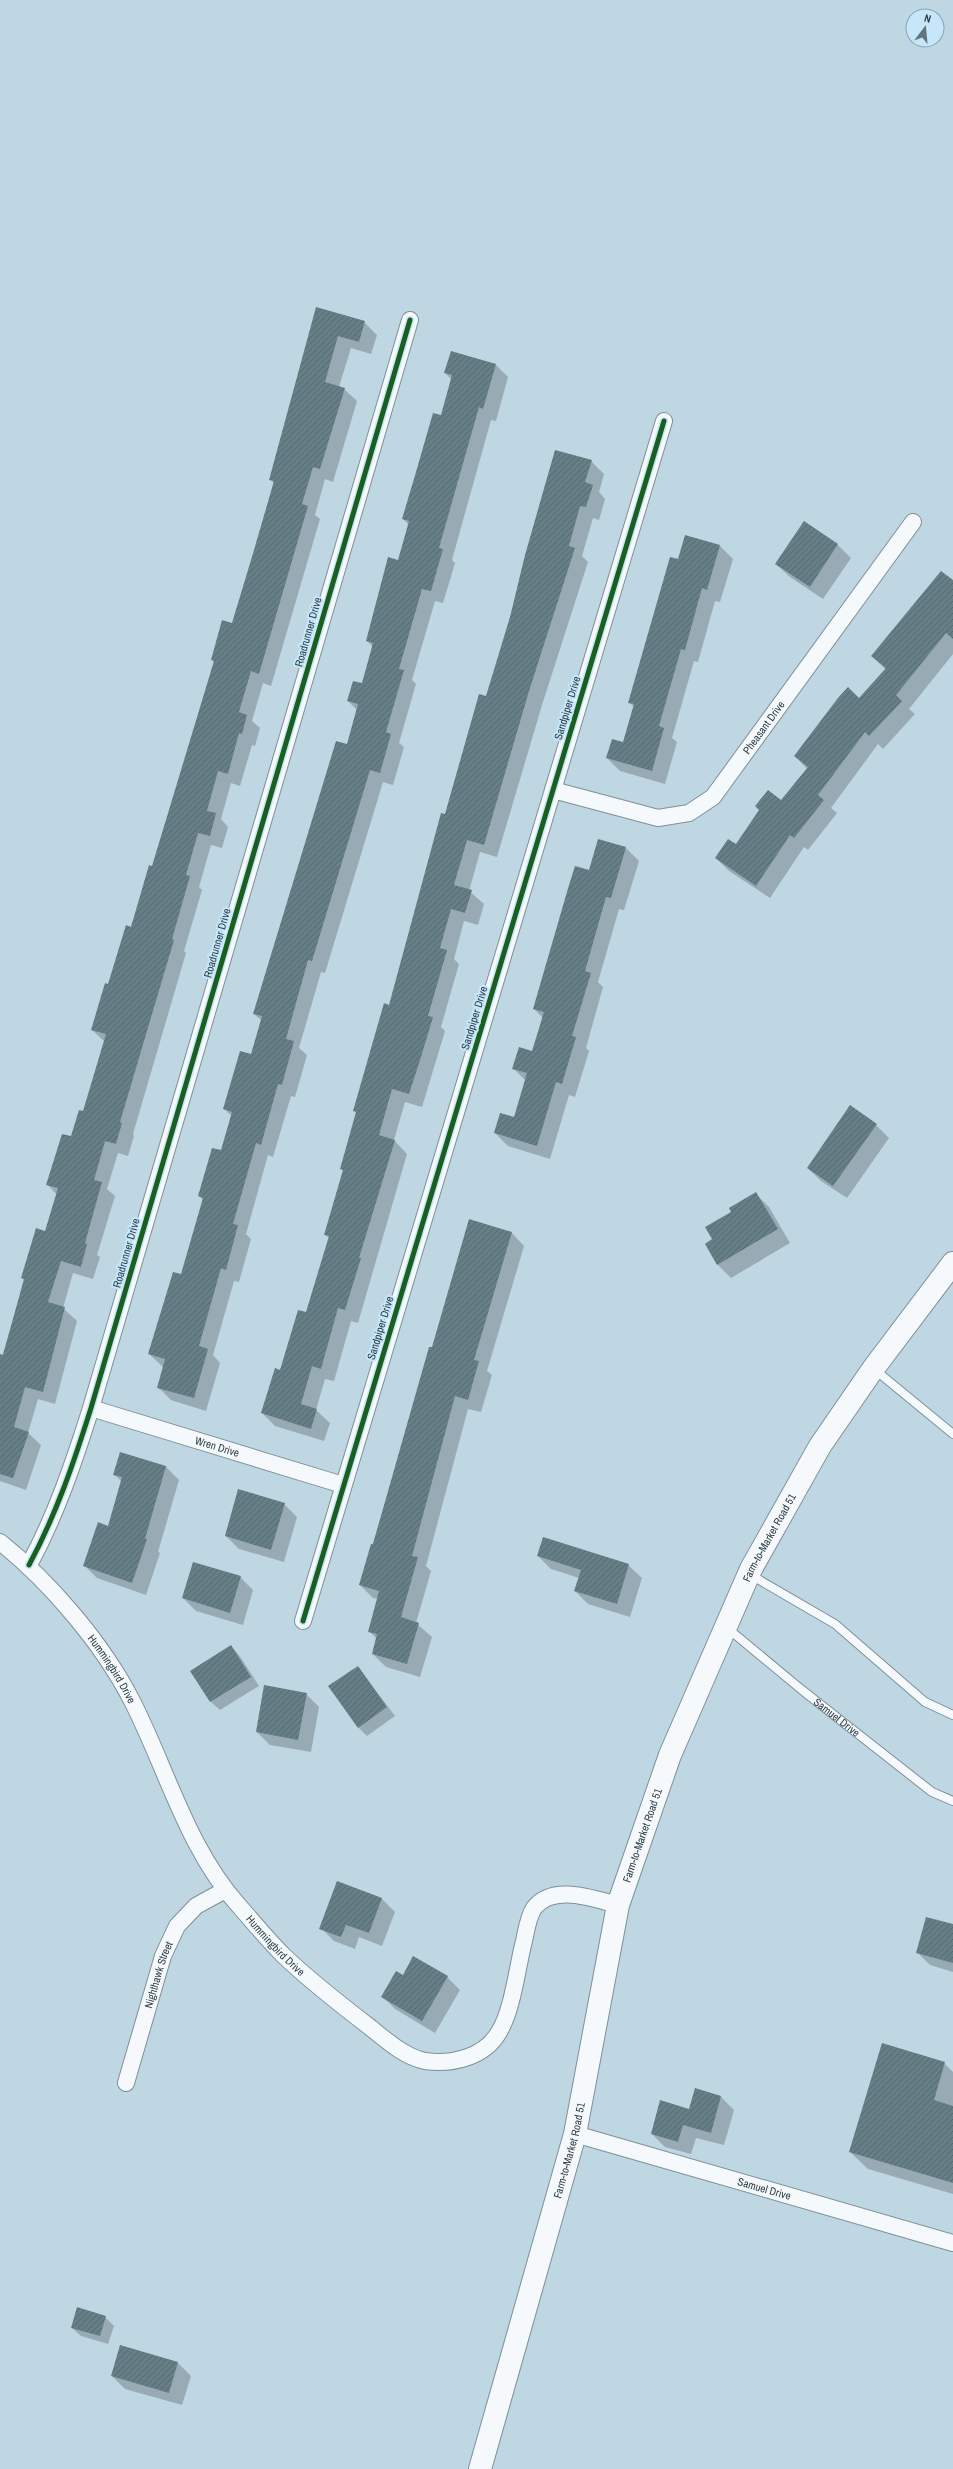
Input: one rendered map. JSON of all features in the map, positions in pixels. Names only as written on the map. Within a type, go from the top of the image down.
[{"type":"main road","name":"Farm-to-Market Road 51","points":[[480,2469],[575,2134],[618,1905],[670,1755],[749,1574],[820,1446],[873,1369],[953,1263]]},
{"type":"street","name":"Roadrunner Drive","points":[[29,1565],[46,1533],[67,1481],[91,1408],[410,320]]},
{"type":"street","name":"Sandpiper Drive","points":[[303,1621],[664,421]]},
{"type":"street","name":"Pheasant Drive","points":[[553,790],[658,818],[689,813],[713,797],[913,522]]},
{"type":"street","name":"Wren Drive","points":[[91,1408],[343,1485]]},
{"type":"street","name":"Hummingbird Drive","points":[[0,1542],[29,1565],[90,1636],[132,1700],[192,1835],[225,1890],[283,1955],[337,2001],[398,2049],[424,2061],[458,2062],[483,2050],[499,2034],[506,2015],[527,1928],[534,1908],[553,1896],[574,1894],[618,1905]]},
{"type":"street","name":"Nighthawk Street","points":[[126,2083],[163,1956],[177,1926],[196,1906],[225,1890]]},
{"type":"street","name":"Samuel Drive","points":[[575,2134],[953,2243]]},
{"type":"lane","points":[[873,1369],[953,1434]]},
{"type":"lane","points":[[749,1574],[835,1624],[926,1702],[953,1715]]},
{"type":"lane","name":"Samuel Drive","points":[[726,1627],[932,1792],[953,1801]]},
{"type":"building","points":[[316,307],[365,321],[359,342],[338,336],[325,382],[345,388],[320,469],[313,467],[302,504],[308,506],[259,674],[251,671],[239,712],[247,715],[242,734],[239,733],[228,774],[218,771],[207,811],[216,813],[210,836],[198,833],[186,875],[190,876],[172,939],[174,940],[120,1122],[122,1123],[116,1144],[105,1141],[94,1180],[102,1182],[85,1243],[87,1244],[81,1267],[61,1261],[48,1302],[65,1307],[43,1392],[25,1387],[14,1427],[29,1432],[13,1478],[0,1474],[0,1354],[3,1355],[24,1279],[21,1278],[36,1228],[45,1231],[58,1188],[46,1185],[62,1134],[71,1136],[79,1110],[83,1111],[106,1034],[91,1030],[105,983],[108,984],[126,925],[131,927],[149,865],[152,866],[214,661],[211,660],[222,620],[232,623],[252,557],[274,481],[269,480]]},
{"type":"building","points":[[451,351],[496,364],[483,409],[479,407],[439,548],[443,549],[431,591],[422,589],[399,669],[404,670],[386,732],[391,734],[380,773],[370,770],[312,961],[308,960],[286,1039],[294,1041],[282,1085],[278,1084],[261,1145],[256,1143],[233,1224],[238,1225],[226,1270],[221,1268],[199,1346],[208,1349],[194,1398],[157,1388],[165,1359],[148,1354],[173,1272],[181,1274],[203,1198],[198,1196],[212,1148],[221,1150],[232,1112],[223,1109],[240,1051],[251,1054],[262,1016],[253,1014],[336,741],[347,744],[358,704],[347,701],[353,681],[362,683],[373,643],[366,641],[388,557],[398,560],[409,521],[402,519],[433,413],[441,415],[452,375],[444,373]]},
{"type":"building","points":[[555,450],[592,460],[585,482],[593,485],[586,507],[580,506],[569,546],[575,548],[529,691],[484,845],[467,840],[454,885],[472,890],[465,913],[451,909],[440,948],[447,950],[428,1016],[433,1017],[409,1094],[392,1089],[379,1135],[395,1140],[359,1258],[361,1258],[345,1310],[338,1308],[321,1369],[312,1366],[301,1404],[317,1409],[311,1429],[261,1413],[275,1368],[280,1370],[298,1310],[306,1312],[329,1236],[324,1235],[343,1170],[340,1169],[356,1112],[353,1111],[384,1003],[389,1005],[441,813],[445,814],[479,694],[486,696],[510,617],[525,555]]},
{"type":"building","points":[[804,521],[838,544],[810,587],[775,564]]},
{"type":"building","points":[[685,535],[720,545],[707,590],[702,588],[685,650],[681,649],[659,726],[664,728],[652,771],[606,758],[612,739],[623,742],[634,704],[628,703],[670,557],[678,559]]},
{"type":"building","points":[[941,571],[953,580],[953,639],[946,633],[896,695],[902,701],[869,736],[865,732],[818,795],[824,800],[794,838],[790,835],[756,886],[715,858],[728,839],[736,844],[759,810],[755,806],[768,790],[781,800],[808,767],[794,756],[838,698],[848,687],[859,698],[886,668],[871,656]]},
{"type":"building","points":[[598,839],[626,847],[611,898],[606,897],[585,971],[591,973],[572,1036],[576,1037],[562,1084],[556,1082],[537,1146],[494,1133],[500,1113],[514,1117],[527,1073],[512,1069],[519,1047],[532,1051],[544,1012],[533,1009],[569,885],[575,866],[589,870]]},
{"type":"building","points":[[850,1105],[877,1124],[833,1186],[807,1168]]},
{"type":"building","points":[[756,1192],[778,1229],[717,1265],[705,1244],[712,1239],[705,1227],[731,1212],[729,1208]]},
{"type":"building","points":[[469,1219],[512,1232],[474,1360],[479,1361],[468,1400],[455,1396],[412,1556],[418,1557],[401,1617],[419,1623],[407,1664],[372,1654],[377,1634],[368,1632],[379,1591],[359,1585],[371,1544],[373,1544],[429,1347],[432,1347]]},
{"type":"building","points":[[120,1452],[166,1466],[145,1539],[147,1539],[132,1583],[83,1566],[98,1522],[108,1526],[122,1477],[113,1475]]},
{"type":"building","points":[[238,1489],[285,1503],[271,1550],[225,1536]]},
{"type":"building","points":[[543,1537],[629,1564],[617,1604],[574,1591],[581,1570],[537,1556]]},
{"type":"building","points":[[193,1562],[241,1576],[230,1613],[182,1598]]},
{"type":"building","points":[[231,1645],[251,1677],[210,1702],[190,1671]]},
{"type":"building","points":[[358,1666],[387,1707],[358,1728],[328,1686]]},
{"type":"building","points":[[264,1685],[307,1693],[298,1740],[256,1732]]},
{"type":"building","points":[[337,1881],[382,1898],[369,1933],[346,1925],[341,1937],[319,1929]]},
{"type":"building","points":[[926,1917],[953,1924],[953,1963],[916,1953]]},
{"type":"building","points":[[413,1956],[448,1976],[422,2021],[381,1997],[396,1971],[403,1975]]},
{"type":"building","points":[[882,2043],[945,2062],[934,2100],[953,2106],[953,2183],[849,2152]]},
{"type":"building","points":[[695,2088],[721,2096],[711,2133],[683,2125],[678,2142],[651,2134],[660,2100],[689,2109]]},
{"type":"building","points":[[77,2307],[106,2316],[100,2336],[71,2328]]},
{"type":"building","points":[[120,2345],[178,2362],[169,2393],[111,2376]]},
{"type":"cycle path","points":[[29,1565],[48,1527],[64,1488],[91,1408],[410,320]]},
{"type":"cycle path","points":[[303,1621],[664,421]]}]
